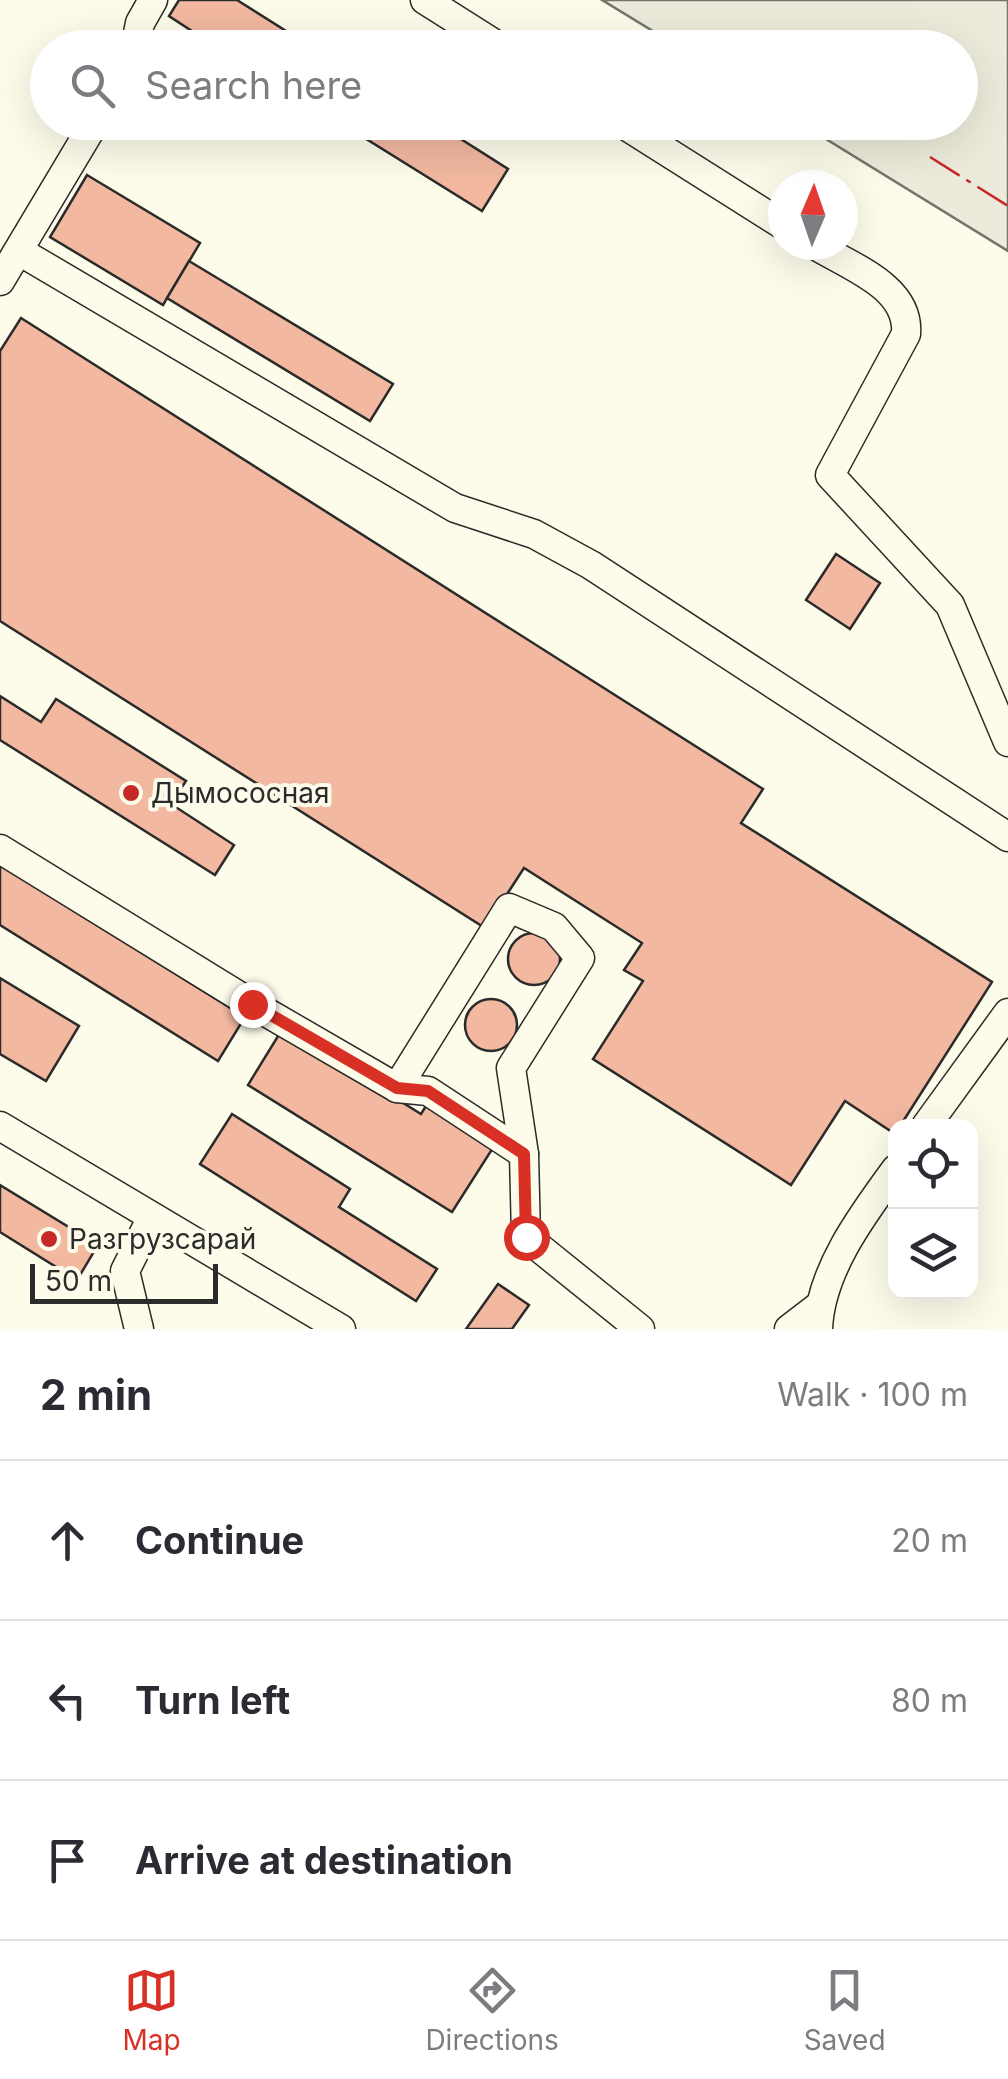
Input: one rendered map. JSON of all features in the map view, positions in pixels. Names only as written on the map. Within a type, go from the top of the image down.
[{"type":"lane","points":[[139,30],[153,0]]},
{"type":"lane","points":[[425,0],[472,30]]},
{"type":"lane","points":[[0,281],[85,140]]},
{"type":"lane","points":[[648,140],[768,216]]},
{"type":"lane","points":[[20,251],[456,508],[534,534],[591,566],[1007,831]]},
{"type":"lane","points":[[839,260],[899,298],[908,314],[906,334],[830,475],[950,605],[1008,742]]},
{"type":"lane","points":[[0,849],[397,1088],[428,1091],[524,1154]]},
{"type":"lane","points":[[397,1088],[509,908],[554,927],[580,958],[511,1068],[524,1154],[526,1237],[640,1329]]},
{"type":"lane","points":[[931,1119],[1008,1013]]},
{"type":"lane","points":[[0,1126],[342,1329]]},
{"type":"lane","points":[[789,1329],[818,1318],[858,1220],[888,1179]]},
{"type":"lane","points":[[139,1329],[126,1271],[152,1216]]},
{"type":"shaded area","points":[[602,0],[1008,0],[1008,251],[828,140],[978,140],[978,30],[651,30]]},
{"type":"building","points":[[179,0],[237,0],[284,30],[190,30],[169,16]]},
{"type":"building","points":[[368,140],[462,140],[508,169],[482,211]]},
{"type":"building","points":[[87,175],[200,243],[163,305],[50,237]]},
{"type":"building","points":[[189,261],[393,384],[370,421],[167,298]]},
{"type":"building","points":[[21,318],[763,789],[741,823],[992,982],[905,1119],[888,1119],[888,1129],[845,1101],[791,1185],[593,1059],[643,981],[624,970],[642,943],[524,868],[485,928],[0,621],[0,351]]},
{"type":"building","points":[[836,554],[880,583],[850,629],[806,600]]},
{"type":"building","name":"Дымососная","points":[[0,696],[41,722],[56,699],[186,781],[171,804],[234,845],[215,875],[0,740]]},
{"type":"building","points":[[0,865],[245,1017],[218,1061],[0,925]]},
{"type":"building","points":[[534,933],[552,941],[560,959],[552,977],[534,985],[516,977],[508,959],[516,941]]},
{"type":"building","points":[[0,978],[79,1026],[46,1081],[0,1054]]},
{"type":"building","points":[[491,999],[510,1006],[517,1025],[510,1044],[491,1051],[472,1044],[465,1025],[472,1006]]},
{"type":"building","points":[[283,1028],[421,1114],[431,1098],[498,1140],[452,1212],[248,1085]]},
{"type":"building","points":[[232,1114],[350,1189],[339,1207],[437,1269],[416,1301],[200,1164]]},
{"type":"building","name":"Разгрузсарай","points":[[0,1185],[98,1245],[77,1280],[0,1232]]},
{"type":"building","points":[[498,1284],[529,1305],[512,1329],[466,1329]]},
{"type":"power","points":[[930,157],[1008,206]]},
{"type":"place","name":"Дымососная","points":[[131,793]]},
{"type":"place","name":"Разгрузсарай","points":[[49,1239]]},
{"type":"route","points":[[252,1004],[397,1088],[428,1091],[524,1154],[526,1237]]}]
